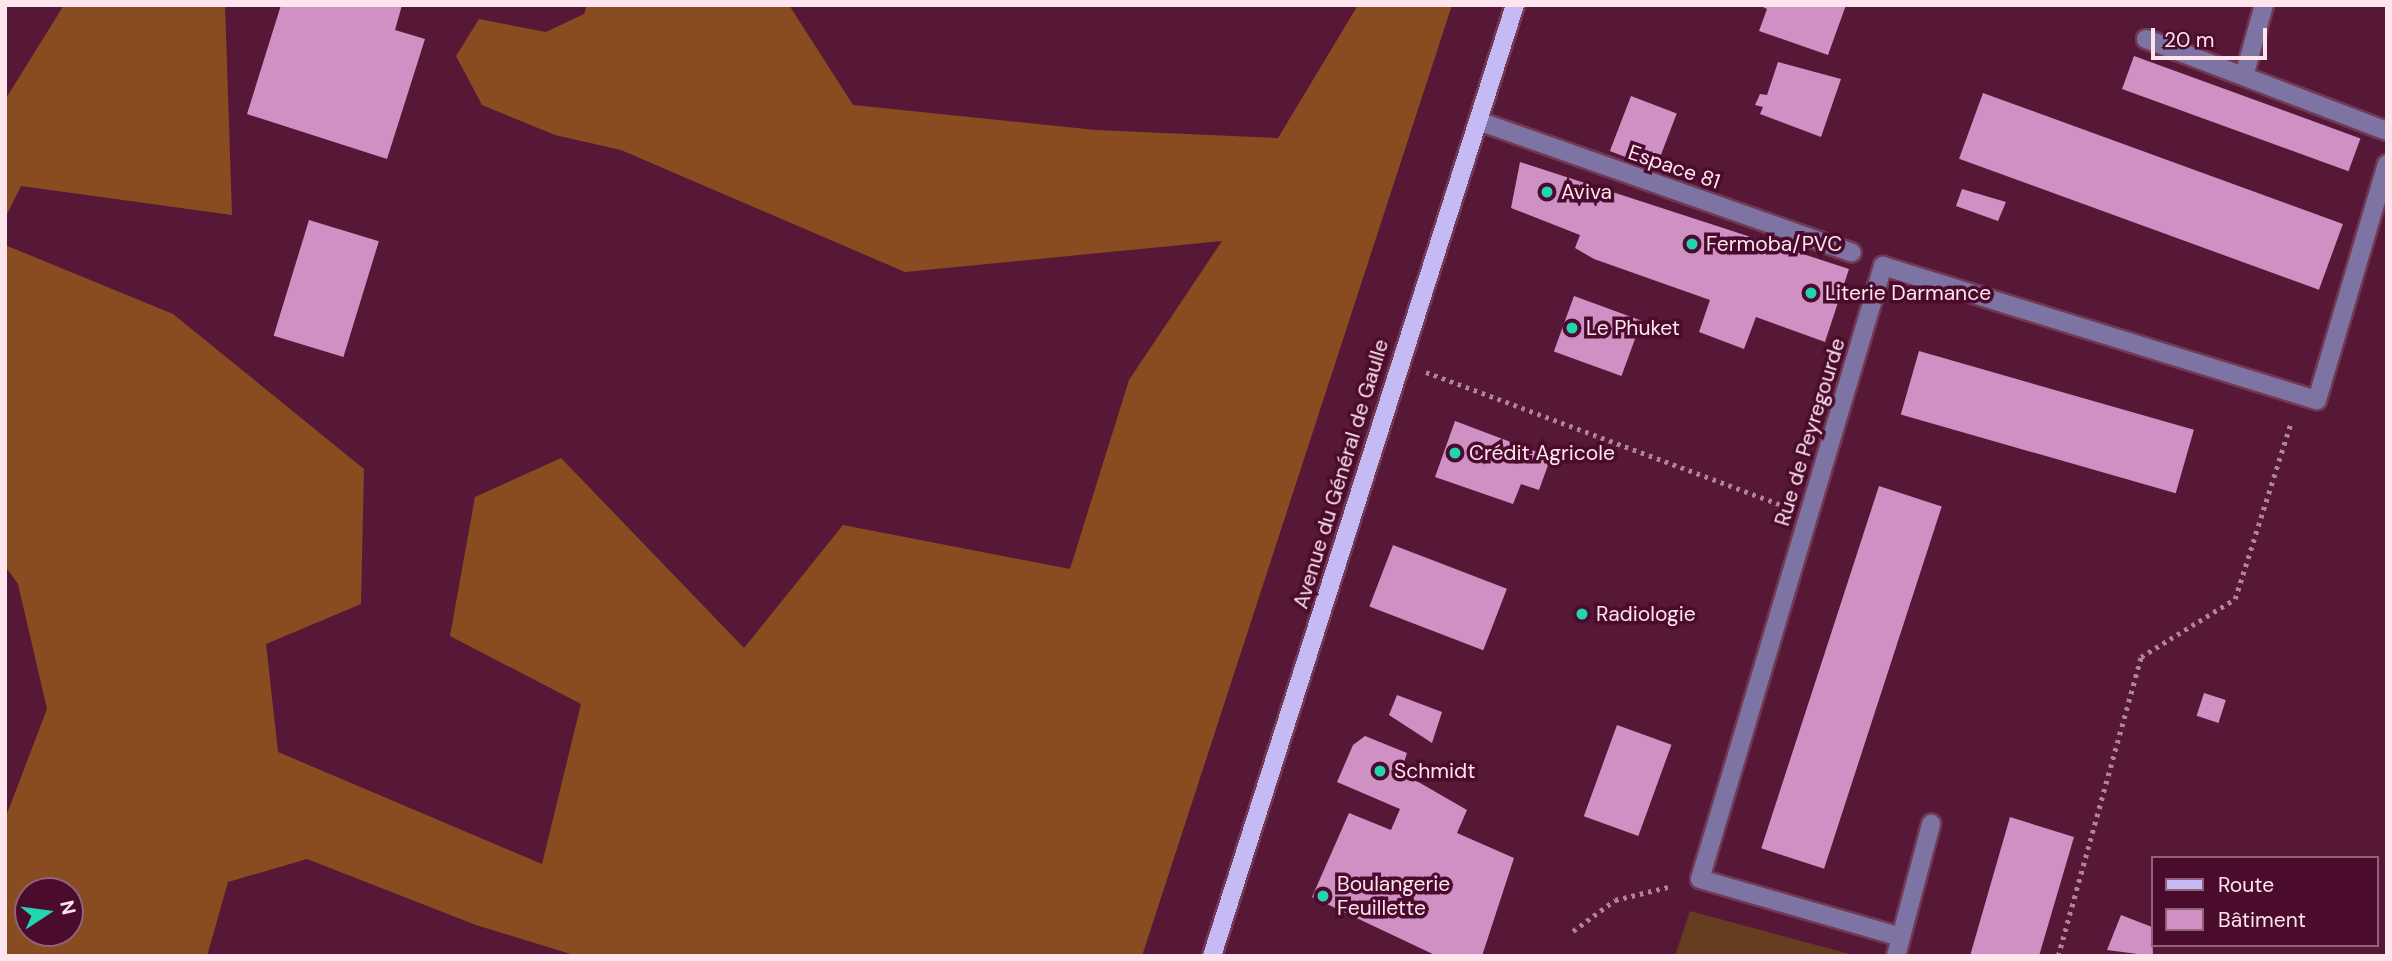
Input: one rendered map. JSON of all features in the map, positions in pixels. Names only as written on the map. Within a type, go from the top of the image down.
[{"type":"main road","name":"Avenue du Général de Gaulle","points":[[1212,956],[1350,533],[1397,361],[1481,122],[1516,5]]},
{"type":"street","points":[[2245,76],[2264,5]]},
{"type":"street","points":[[2146,39],[2387,131]]},
{"type":"street","name":"Espace 81","points":[[1481,122],[1852,254]]},
{"type":"street","points":[[2300,394],[2317,400],[2387,164]]},
{"type":"street","name":"Rue de Peyregourde","points":[[1700,879],[1883,267],[2300,394]]},
{"type":"street","points":[[1896,956],[1931,824]]},
{"type":"street","points":[[1700,879],[1901,937]]},
{"type":"path","points":[[1397,361],[1809,515]]},
{"type":"path","points":[[2058,956],[2141,657],[2235,599],[2300,394]]},
{"type":"path","points":[[1573,931],[1615,900],[1700,879]]},
{"type":"shaded area","points":[[64,5],[225,5],[232,215],[21,186],[5,218],[5,100]]},
{"type":"shaded area","points":[[587,5],[789,5],[853,105],[1096,130],[1278,138],[1358,5],[1452,5],[1142,956],[577,956],[476,925],[307,859],[228,882],[207,956],[5,956],[5,819],[47,709],[18,584],[5,566],[5,245],[173,314],[364,469],[361,604],[266,644],[278,752],[542,864],[581,704],[450,636],[475,497],[561,458],[744,648],[843,525],[1070,569],[1129,380],[1222,241],[905,272],[621,150],[555,135],[482,105],[456,56],[479,19],[546,32],[584,14]]},
{"type":"shaded area","points":[[1690,911],[1857,956],[1675,956]]},
{"type":"building","points":[[281,5],[402,5],[395,30],[425,39],[387,159],[247,114]]},
{"type":"building","points":[[1759,5],[1846,5],[1828,55],[1759,31],[1767,9]]},
{"type":"building","points":[[2134,56],[2360,138],[2348,171],[2122,89]]},
{"type":"building","points":[[1778,62],[1841,79],[1821,137],[1760,114],[1763,107],[1755,105],[1760,94],[1767,95]]},
{"type":"building","points":[[1983,93],[2343,224],[2319,290],[1959,159]]},
{"type":"building","points":[[1631,96],[1677,114],[1656,169],[1610,151]]},
{"type":"building","points":[[1520,162],[1849,269],[1825,342],[1756,317],[1744,349],[1699,332],[1710,300],[1594,259],[1575,248],[1580,235],[1511,208]]},
{"type":"building","points":[[1962,189],[2006,202],[1998,221],[1956,206]]},
{"type":"building","points":[[309,220],[379,241],[343,357],[274,336]]},
{"type":"building","points":[[1574,296],[1642,321],[1621,376],[1554,351]]},
{"type":"building","points":[[1919,351],[2194,430],[2176,493],[1901,414]]},
{"type":"building","points":[[1455,421],[1551,457],[1539,490],[1521,484],[1513,504],[1435,477]]},
{"type":"building","points":[[1879,486],[1942,506],[1824,869],[1761,848]]},
{"type":"building","points":[[1393,545],[1507,589],[1483,650],[1369,607]]},
{"type":"building","points":[[2204,693],[2226,700],[2218,723],[2197,716]]},
{"type":"building","points":[[1397,695],[1442,712],[1432,743],[1389,715]]},
{"type":"building","points":[[1617,725],[1672,745],[1638,836],[1584,816]]},
{"type":"building","points":[[1365,736],[1407,753],[1401,772],[1467,810],[1457,833],[1514,858],[1482,956],[1437,956],[1312,897],[1349,813],[1391,830],[1400,809],[1337,782],[1353,745]]},
{"type":"building","points":[[2010,817],[2074,837],[2039,956],[1970,956]]},
{"type":"building","points":[[2121,915],[2150,926],[2153,956],[2107,950]]},
{"type":"place","name":"Aviva","points":[[1547,192]]},
{"type":"place","name":"Fermoba/PVC","points":[[1692,244]]},
{"type":"place","name":"Literie Darmance","points":[[1811,293]]},
{"type":"place","name":"Le Phuket","points":[[1572,328]]},
{"type":"place","name":"Crédit Agricole","points":[[1455,453]]},
{"type":"place","name":"Radiologie","points":[[1582,614]]},
{"type":"place","name":"Schmidt","points":[[1380,771]]},
{"type":"place","name":"Boulangerie Feuillette","points":[[1323,896]]}]
